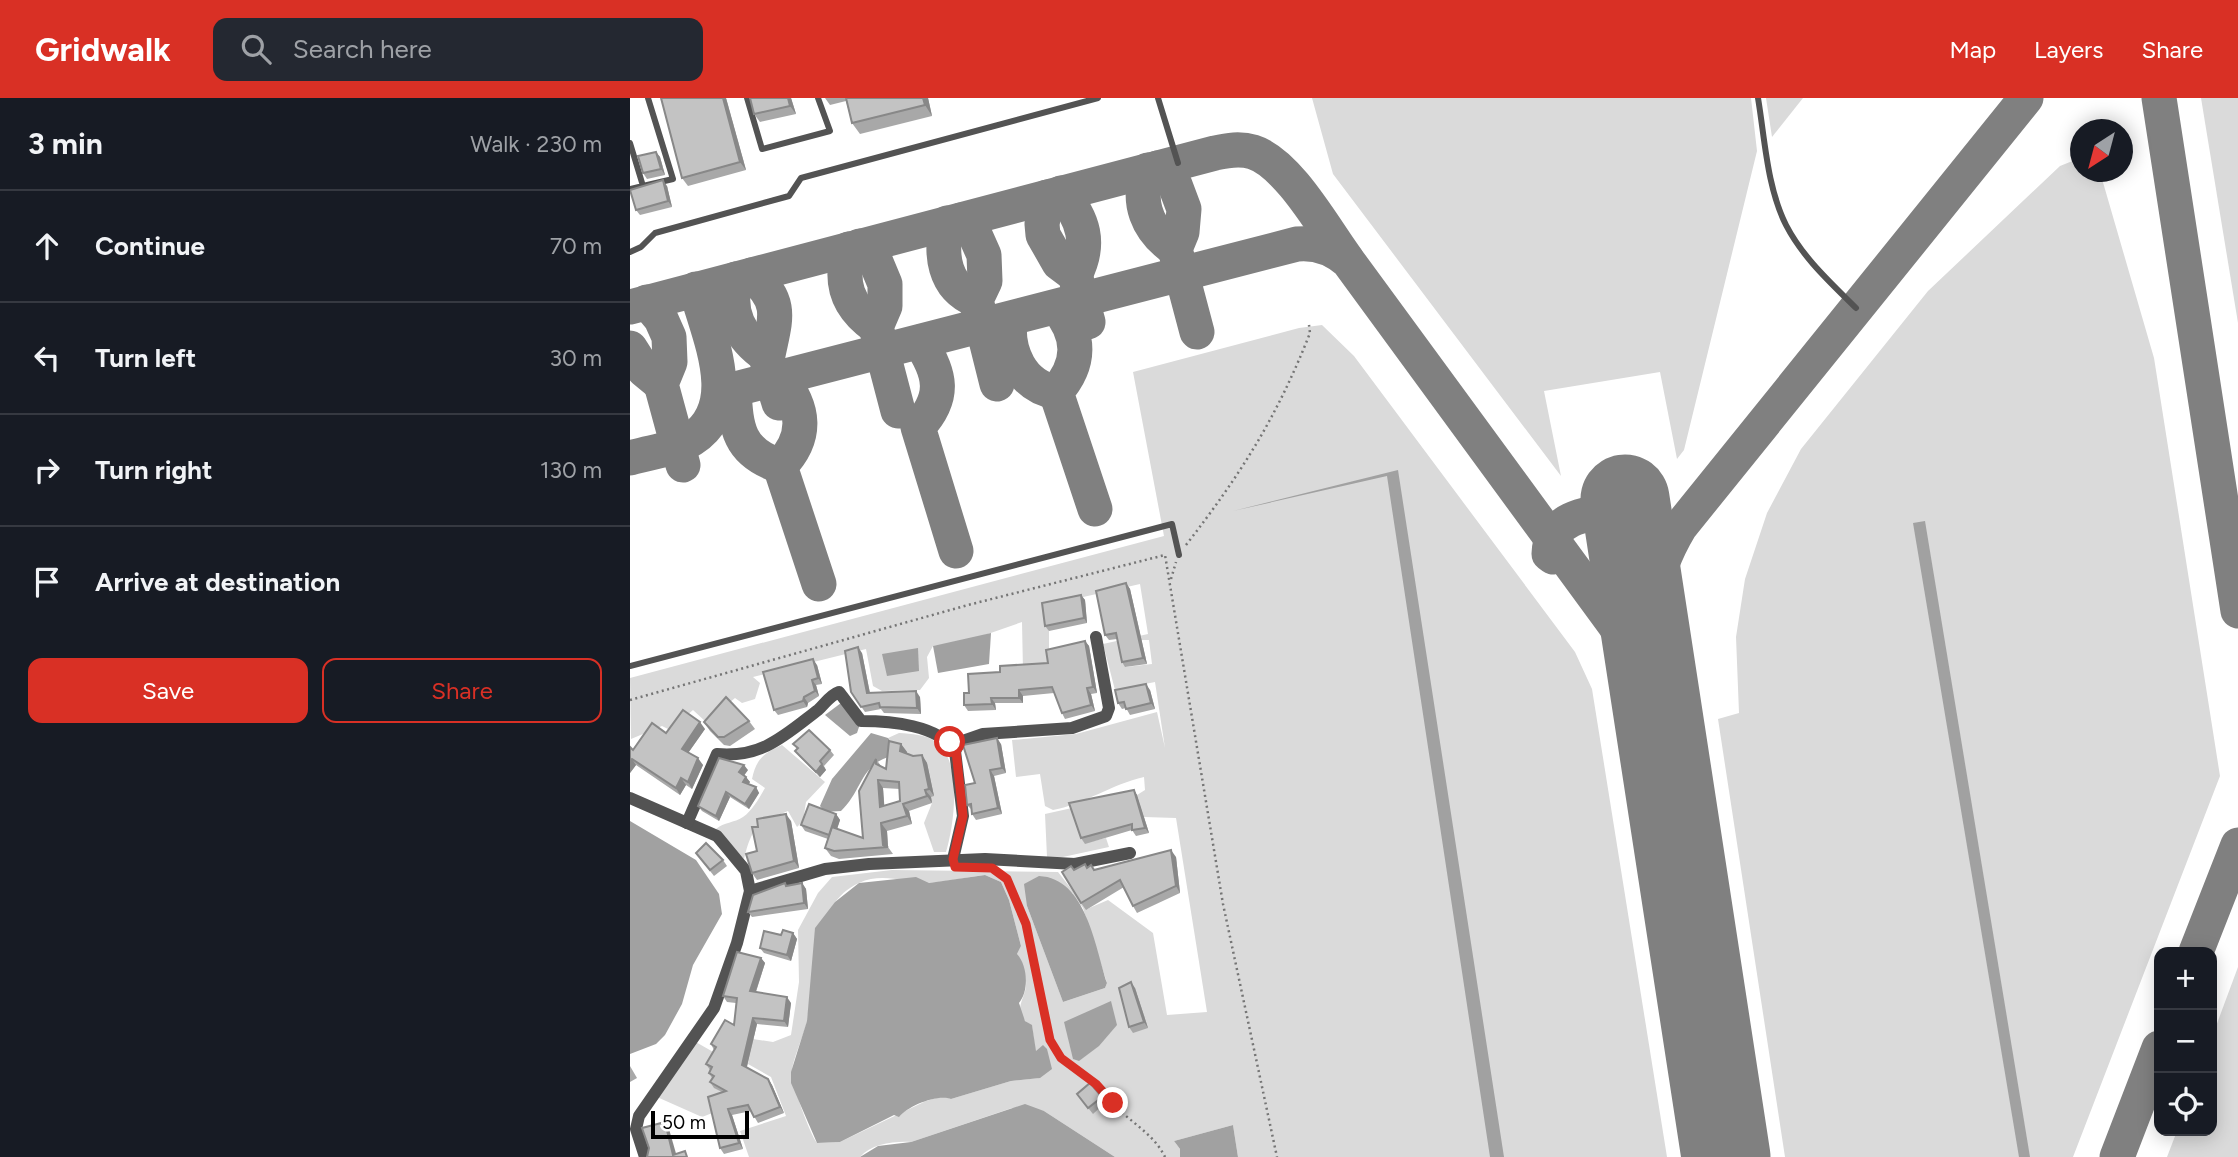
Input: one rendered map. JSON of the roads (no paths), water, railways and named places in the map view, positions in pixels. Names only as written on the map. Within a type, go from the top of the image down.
[{"type":"street","points":[[953,859],[963,816],[956,751],[960,742],[983,734],[1072,728],[1106,716],[1109,708],[1096,637]]},
{"type":"street","points":[[687,822],[717,754],[756,753],[782,737],[839,692],[861,721],[938,734],[956,751]]},
{"type":"street","points":[[630,798],[717,836],[746,871],[750,891],[737,943],[714,1008],[639,1116],[637,1136],[645,1157]]},
{"type":"street","points":[[750,891],[825,869],[953,859],[1075,864],[1130,853]]},
{"type":"lane","points":[[630,189],[673,179],[648,98]]},
{"type":"lane","points":[[747,98],[762,149],[830,131],[818,98]]},
{"type":"lane","points":[[630,252],[641,247],[655,233],[789,196],[801,178],[1098,98]]},
{"type":"lane","points":[[1158,98],[1178,163]]},
{"type":"lane","points":[[1758,98],[1773,190],[1786,225],[1819,271],[1856,308]]},
{"type":"lane","points":[[630,144],[643,186]]},
{"type":"lane","points":[[630,666],[1172,524],[1179,555]]}]
